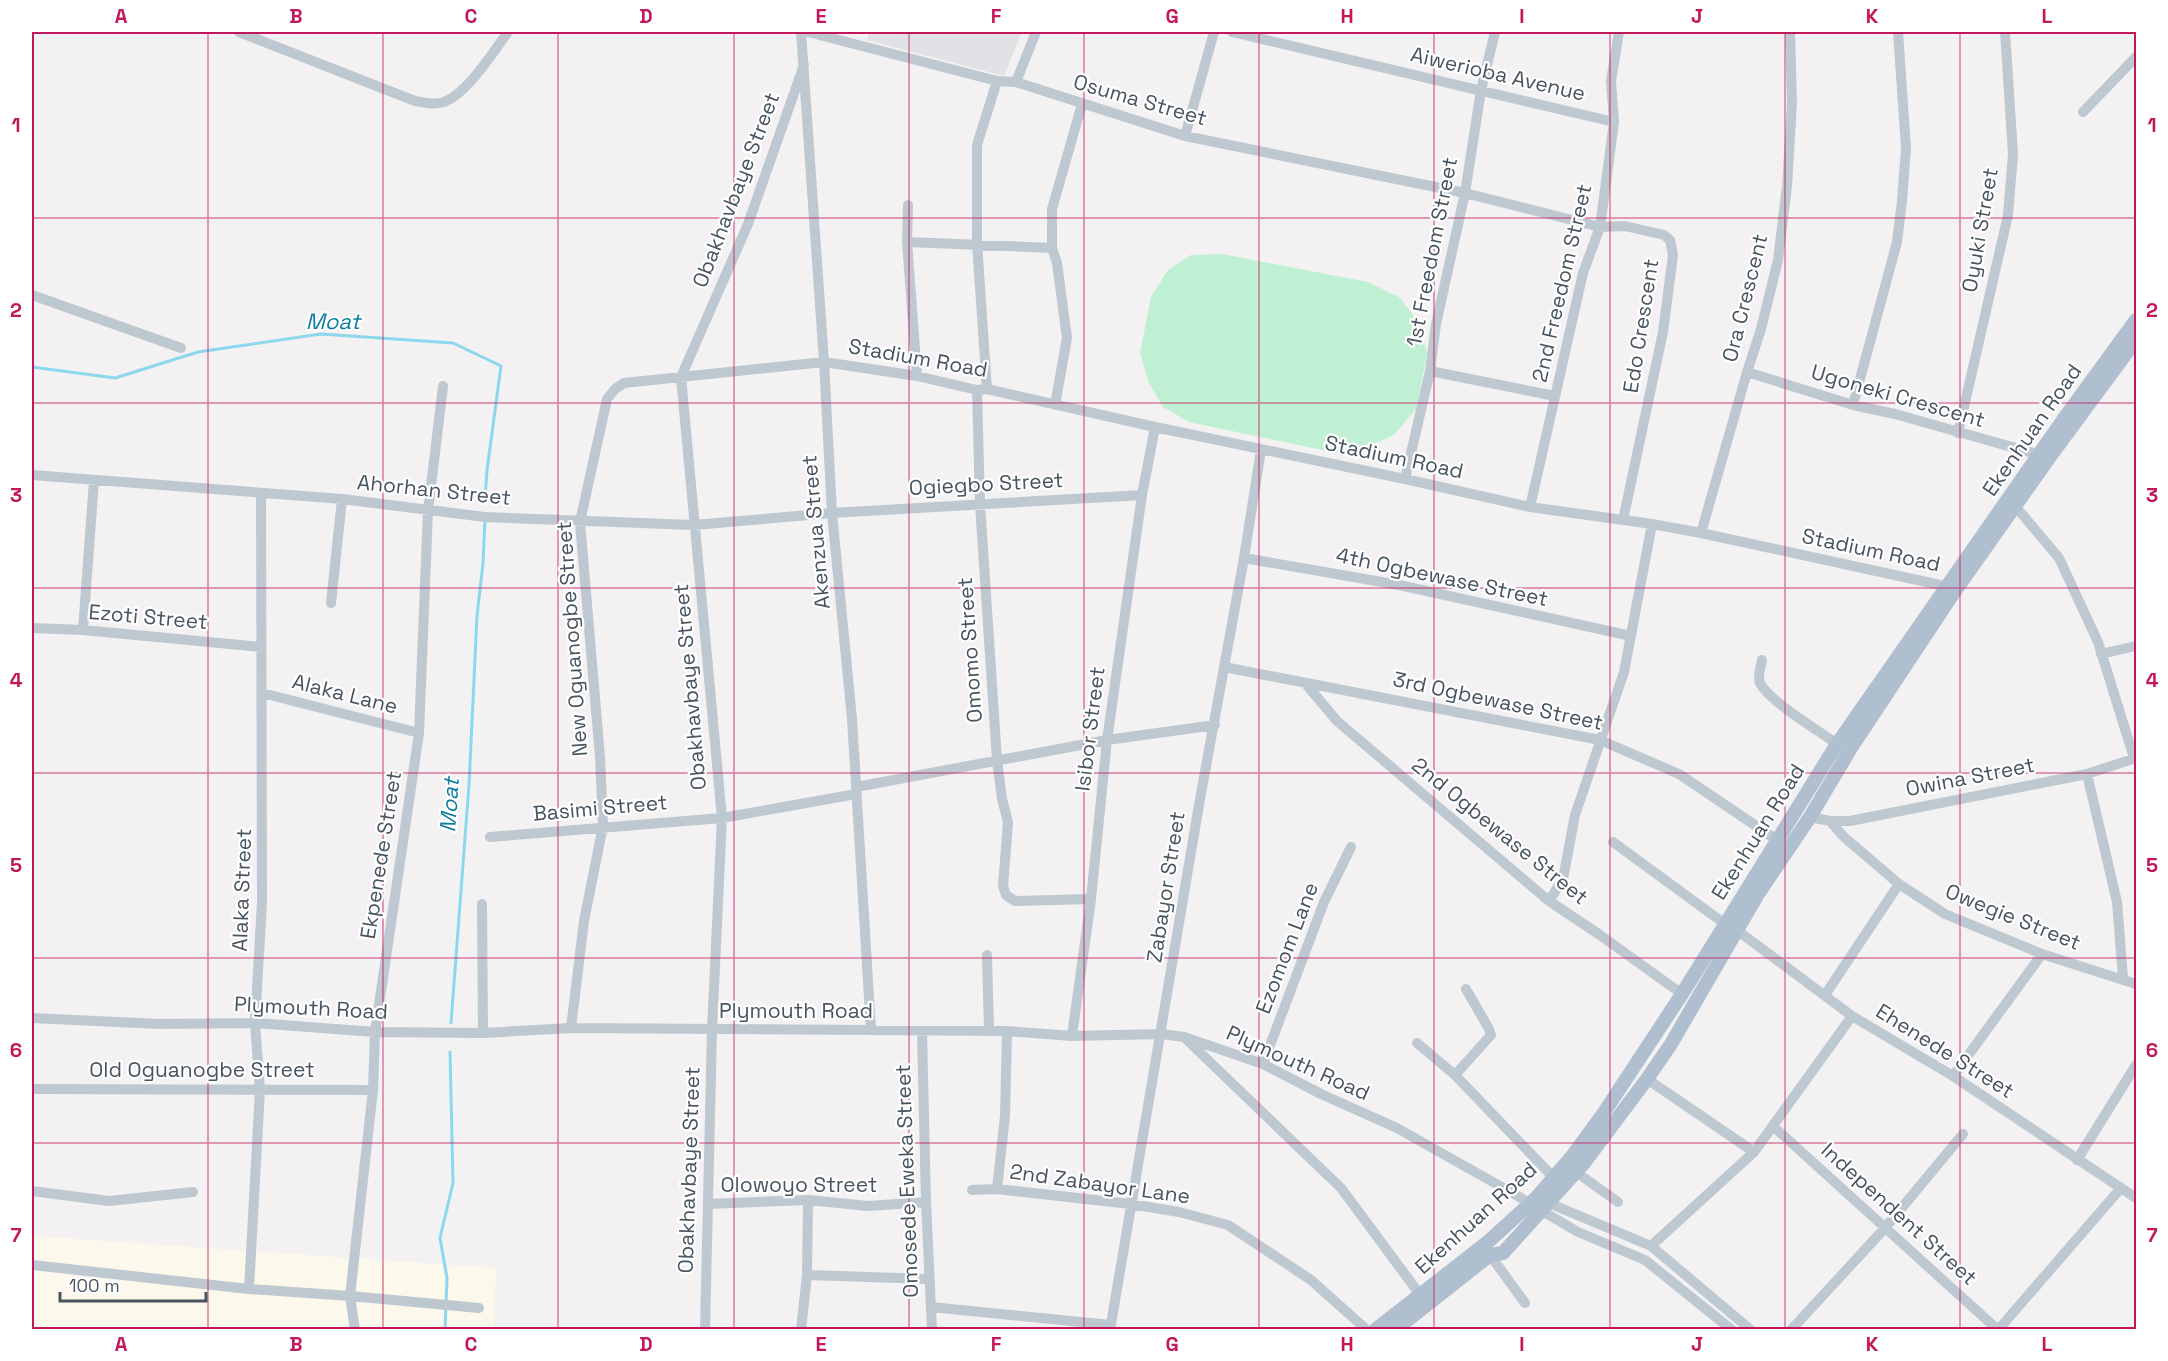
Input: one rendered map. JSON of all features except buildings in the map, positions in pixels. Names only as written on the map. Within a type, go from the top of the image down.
[{"type":"main road","name":"Ekenhuan Road","points":[[1375,1329],[1421,1296],[1576,1172],[1647,1079],[1671,1044],[1758,894],[1810,817],[1952,588],[2063,420],[2136,320]]},
{"type":"main road","name":"Ekenhuan Road","points":[[1395,1329],[1490,1255],[1503,1253],[1535,1204],[1601,1117],[1682,994],[1837,744],[1952,588],[2016,507],[2136,340]]},
{"type":"street","points":[[239,32],[415,101],[428,104],[442,102],[464,89],[508,32]]},
{"type":"street","name":"Akenzua Street","points":[[801,32],[832,513],[856,791],[871,1030]]},
{"type":"street","name":"Osuma Street","points":[[808,32],[997,81],[1016,82],[1185,136],[1465,193]]},
{"type":"street","points":[[1016,82],[1036,32]]},
{"type":"street","points":[[1185,136],[1214,32]]},
{"type":"street","name":"Aiwerioba Avenue","points":[[1232,32],[1614,122]]},
{"type":"street","name":"1st Freedom Street","points":[[1405,479],[1430,371],[1436,324],[1465,193],[1481,90],[1495,32]]},
{"type":"street","name":"2nd Freedom Street","points":[[1530,507],[1583,273],[1600,226],[1614,122],[1611,81],[1619,32]]},
{"type":"street","name":"Ora Crescent","points":[[1701,533],[1761,329],[1780,249],[1787,186],[1792,103],[1790,32]]},
{"type":"street","points":[[1853,405],[1897,242],[1905,148],[1898,32]]},
{"type":"street","name":"Oyuki Street","points":[[1958,433],[2007,215],[2013,154],[2005,32]]},
{"type":"street","points":[[2083,112],[2136,57]]},
{"type":"street","name":"Obakhavbaye Street","points":[[705,1329],[712,1030],[722,818],[681,377],[748,224],[804,65]]},
{"type":"street","name":"Omomo Street","points":[[997,81],[977,145],[977,243],[982,390],[980,504],[997,760],[1002,799],[1008,822],[1003,886],[1006,895],[1015,901],[1091,899]]},
{"type":"street","points":[[1055,405],[1067,338],[1057,262],[1052,248],[1053,209],[1082,104]]},
{"type":"street","name":"Edo Crescent","points":[[1465,193],[1600,226],[1625,226],[1664,235],[1673,246],[1663,332],[1623,520]]},
{"type":"street","points":[[908,204],[907,242],[917,376]]},
{"type":"street","points":[[907,242],[977,243],[1052,248]]},
{"type":"street","points":[[32,295],[181,348]]},
{"type":"street","name":"Stadium Road","points":[[824,362],[917,376],[1530,507],[1701,533],[1952,588]]},
{"type":"street","name":"New Oguanogbe Street","points":[[571,1028],[584,921],[603,826],[600,757],[580,522],[607,399],[624,383],[824,362]]},
{"type":"street","points":[[1430,371],[1555,396]]},
{"type":"street","name":"Ugoneki Crescent","points":[[1747,372],[1853,405],[1895,414],[2040,455]]},
{"type":"street","name":"Ekpenede Street","points":[[355,1329],[350,1296],[373,1090],[375,1032],[419,733],[428,511],[443,386]]},
{"type":"street","name":"Isibor Street","points":[[1072,1036],[1091,899],[1107,740],[1142,495],[1155,427]]},
{"type":"street","name":"Zabayor Street","points":[[1111,1327],[1130,1204],[1162,1034],[1200,799],[1215,725],[1261,450]]},
{"type":"street","name":"Ahorhan Street","points":[[32,475],[342,499],[485,517],[580,522],[694,525],[832,513]]},
{"type":"street","points":[[83,630],[94,480]]},
{"type":"street","name":"Alaka Street","points":[[249,1289],[260,1090],[255,1023],[262,903],[261,493]]},
{"type":"street","name":"Ogiegbo Street","points":[[832,513],[1142,495]]},
{"type":"street","points":[[331,603],[342,499]]},
{"type":"street","points":[[2016,507],[2060,558],[2098,642],[2135,758]]},
{"type":"street","points":[[1549,901],[1563,879],[1575,816],[1624,672],[1652,524]]},
{"type":"street","name":"4th Ogbewase Street","points":[[1244,558],[1399,585],[1630,636]]},
{"type":"street","name":"Ezoti Street","points":[[32,628],[83,630],[261,647]]},
{"type":"street","points":[[2101,654],[2136,646]]},
{"type":"street","points":[[1762,660],[1758,677],[1764,688],[1837,744]]},
{"type":"street","name":"3rd Ogbewase Street","points":[[1224,667],[1600,740],[1679,774],[1777,840]]},
{"type":"street","name":"2nd Ogbewase Street","points":[[1305,683],[1337,721],[1549,901],[1682,994]]},
{"type":"street","name":"Alaka Lane","points":[[262,693],[419,733]]},
{"type":"street","name":"Basimi Street","points":[[490,837],[722,818],[997,760],[1107,740],[1215,725]]},
{"type":"street","name":"Owina Street","points":[[1810,817],[1830,821],[1850,821],[2087,774],[2135,758]]},
{"type":"street","points":[[2087,774],[2117,902],[2123,978]]},
{"type":"street","name":"Owegie Street","points":[[1830,821],[1844,837],[1899,884],[1945,914],[2042,954],[2136,984]]},
{"type":"street","points":[[1613,842],[1725,924]]},
{"type":"street","name":"Ezomom Lane","points":[[1263,1065],[1324,902],[1351,847]]},
{"type":"street","points":[[1826,994],[1899,884]]},
{"type":"street","points":[[482,904],[483,1033]]},
{"type":"street","name":"Ehenede Street","points":[[1738,931],[1826,994],[1852,1016],[1953,1076],[2136,1198]]},
{"type":"street","points":[[1953,1076],[2042,954]]},
{"type":"street","points":[[987,955],[989,1032]]},
{"type":"street","points":[[1455,1075],[1491,1035],[1466,989]]},
{"type":"street","points":[[1651,1246],[1754,1152],[1852,1016]]},
{"type":"street","name":"Plymouth Road","points":[[32,1018],[159,1024],[255,1023],[375,1032],[483,1033],[571,1028],[1007,1031],[1072,1036],[1162,1034],[1184,1037],[1263,1065],[1397,1128],[1535,1204]]},
{"type":"street","name":"Omosede Eweka Street","points":[[922,1031],[932,1329]]},
{"type":"street","points":[[997,1189],[1005,1116],[1007,1031]]},
{"type":"street","points":[[1184,1037],[1341,1188],[1421,1296]]},
{"type":"street","points":[[1417,1043],[1455,1075],[1554,1178]]},
{"type":"street","points":[[2077,1160],[2136,1065]]},
{"type":"street","points":[[1647,1079],[1754,1152]]},
{"type":"street","name":"Old Oguanogbe Street","points":[[32,1089],[373,1090]]},
{"type":"street","name":"Independent Street","points":[[1774,1127],[1998,1329]]},
{"type":"street","points":[[1791,1329],[1885,1228],[1963,1134]]},
{"type":"street","points":[[1576,1172],[1618,1202]]},
{"type":"street","points":[[1998,1329],[2121,1188]]},
{"type":"street","name":"2nd Zabayor Lane","points":[[972,1190],[997,1189],[1130,1204],[1179,1212],[1228,1225],[1311,1280],[1366,1329]]},
{"type":"street","points":[[32,1191],[110,1200],[193,1192]]},
{"type":"street","points":[[801,1329],[807,1275],[808,1200]]},
{"type":"street","name":"Olowoyo Street","points":[[708,1204],[808,1200],[868,1206],[926,1202]]},
{"type":"street","points":[[1535,1204],[1651,1246],[1751,1329]]},
{"type":"street","points":[[1535,1204],[1578,1232],[1645,1260],[1732,1329]]},
{"type":"street","points":[[1490,1255],[1525,1303]]},
{"type":"street","points":[[32,1265],[249,1289],[479,1308]]},
{"type":"street","points":[[807,1275],[929,1279]]},
{"type":"street","points":[[931,1307],[1111,1327]]},
{"type":"shaded area","points":[[870,32],[1022,32],[1004,76],[867,40]]},
{"type":"shaded area","points":[[32,1236],[496,1268],[494,1329],[32,1329]]},
{"type":"green space","points":[[1222,254],[1368,282],[1399,297],[1420,324],[1427,354],[1416,409],[1394,435],[1368,447],[1337,453],[1189,422],[1163,407],[1149,383],[1140,353],[1151,297],[1168,270],[1191,255]]},
{"type":"waterway","name":"Moat","points":[[32,367],[115,378],[198,352],[321,334],[453,343],[501,366],[485,499]]},
{"type":"waterway","name":"Moat","points":[[451,1023],[469,785],[477,616],[485,519]]},
{"type":"waterway","name":"Moat","points":[[445,1330],[447,1278],[440,1238],[453,1183],[450,1052]]}]
